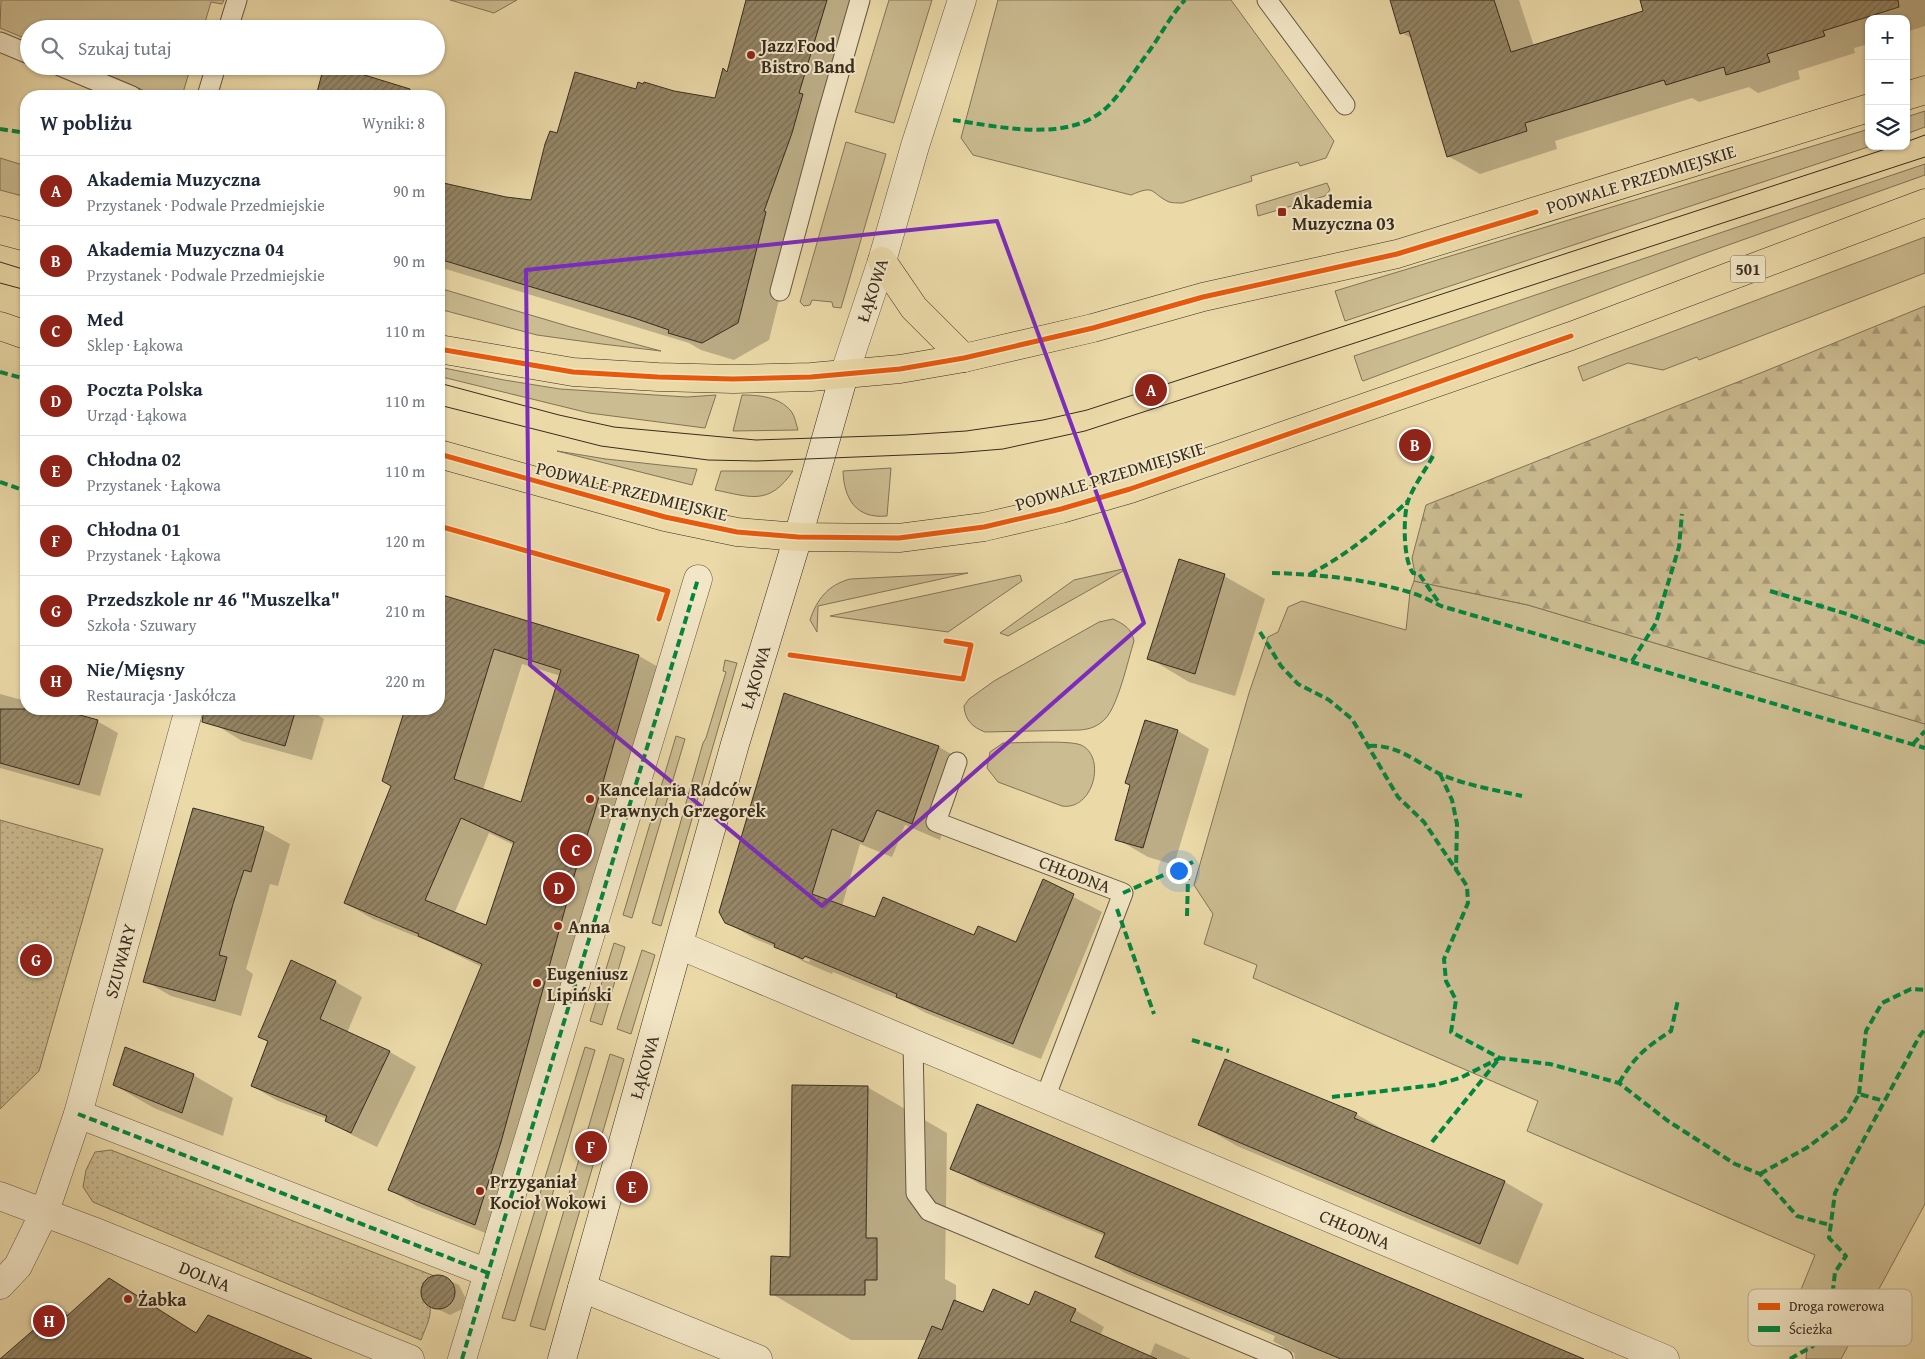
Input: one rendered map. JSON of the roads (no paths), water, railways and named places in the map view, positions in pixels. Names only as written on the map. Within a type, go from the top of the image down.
[{"type":"main road","points":[[1910,95],[1925,90]]},
{"type":"main road","name":"PODWALE PRZEDMIEJSKIE","points":[[445,350],[573,372],[658,377],[733,379],[844,375],[900,369],[964,358],[1093,328],[1221,292],[1397,254],[1865,109]]},
{"type":"main road","name":"PODWALE PRZEDMIEJSKIE","points":[[445,456],[689,523],[737,532],[798,537],[899,538],[984,527],[1070,507],[1140,486],[1562,339],[1925,203]]},
{"type":"main road","points":[[0,230],[20,236]]},
{"type":"main road","points":[[882,260],[914,308],[964,358]]},
{"type":"main road","points":[[0,326],[20,332]]},
{"type":"street","name":"ŁĄKOWA","points":[[562,1359],[738,736],[798,537],[844,375],[882,260],[915,146],[962,0]]},
{"type":"street","points":[[462,1359],[698,579]]},
{"type":"street","name":"SZUWARY","points":[[0,1285],[18,1266],[45,1212],[78,1114],[187,715]]},
{"type":"street","name":"CHŁODNA","points":[[679,945],[1665,1359]]},
{"type":"street","points":[[78,1114],[488,1273]]},
{"type":"street","name":"DOLNA","points":[[0,1196],[45,1212],[410,1359]]},
{"type":"street","points":[[582,1288],[758,1359]]},
{"type":"lane","points":[[231,20],[237,0]]},
{"type":"lane","points":[[780,291],[860,0]]},
{"type":"lane","points":[[1267,0],[1344,104]]},
{"type":"lane","points":[[0,42],[20,50]]},
{"type":"lane","points":[[82,75],[118,90]]},
{"type":"lane","points":[[209,90],[213,75]]},
{"type":"lane","name":"CHŁODNA","points":[[957,762],[936,822],[1123,893],[1045,1098]]},
{"type":"lane","points":[[913,1043],[916,1194],[930,1211],[1282,1359]]},
{"type":"tram line","points":[[1910,141],[1925,135]]},
{"type":"tram line","points":[[445,385],[559,415],[614,427],[756,440],[966,431],[1043,420],[1087,410],[1883,150]]},
{"type":"tram line","points":[[445,407],[601,446],[708,460],[757,461],[955,453],[1003,449],[1085,431],[1925,157]]},
{"type":"tram line","points":[[0,262],[20,268]]},
{"type":"tram line","points":[[0,283],[20,288]]},
{"type":"place","name":"Jazz Food Bistro Band","points":[[751,55]]},
{"type":"place","name":"Akademia Muzyczna 03","points":[[1282,212]]},
{"type":"place","name":"Akademia Muzyczna","points":[[1151,390]]},
{"type":"place","name":"Akademia Muzyczna 04","points":[[1415,445]]},
{"type":"place","name":"Kancelaria Radców Prawnych Grzegorek","points":[[590,799]]},
{"type":"place","name":"Med","points":[[576,850]]},
{"type":"place","name":"Poczta Polska","points":[[559,888]]},
{"type":"place","name":"Anna","points":[[558,926]]},
{"type":"place","name":"Przedszkole nr 46 \"Muszelka\"","points":[[36,960]]},
{"type":"place","name":"Eugeniusz Lipiński","points":[[537,983]]},
{"type":"place","name":"Chłodna 01","points":[[591,1147]]},
{"type":"place","name":"Chłodna 02","points":[[632,1187]]},
{"type":"place","name":"Przyganiał Kocioł Wokowi","points":[[480,1191]]},
{"type":"place","name":"Żabka","points":[[128,1299]]},
{"type":"place","name":"Nie/Mięsny","points":[[49,1321]]}]
